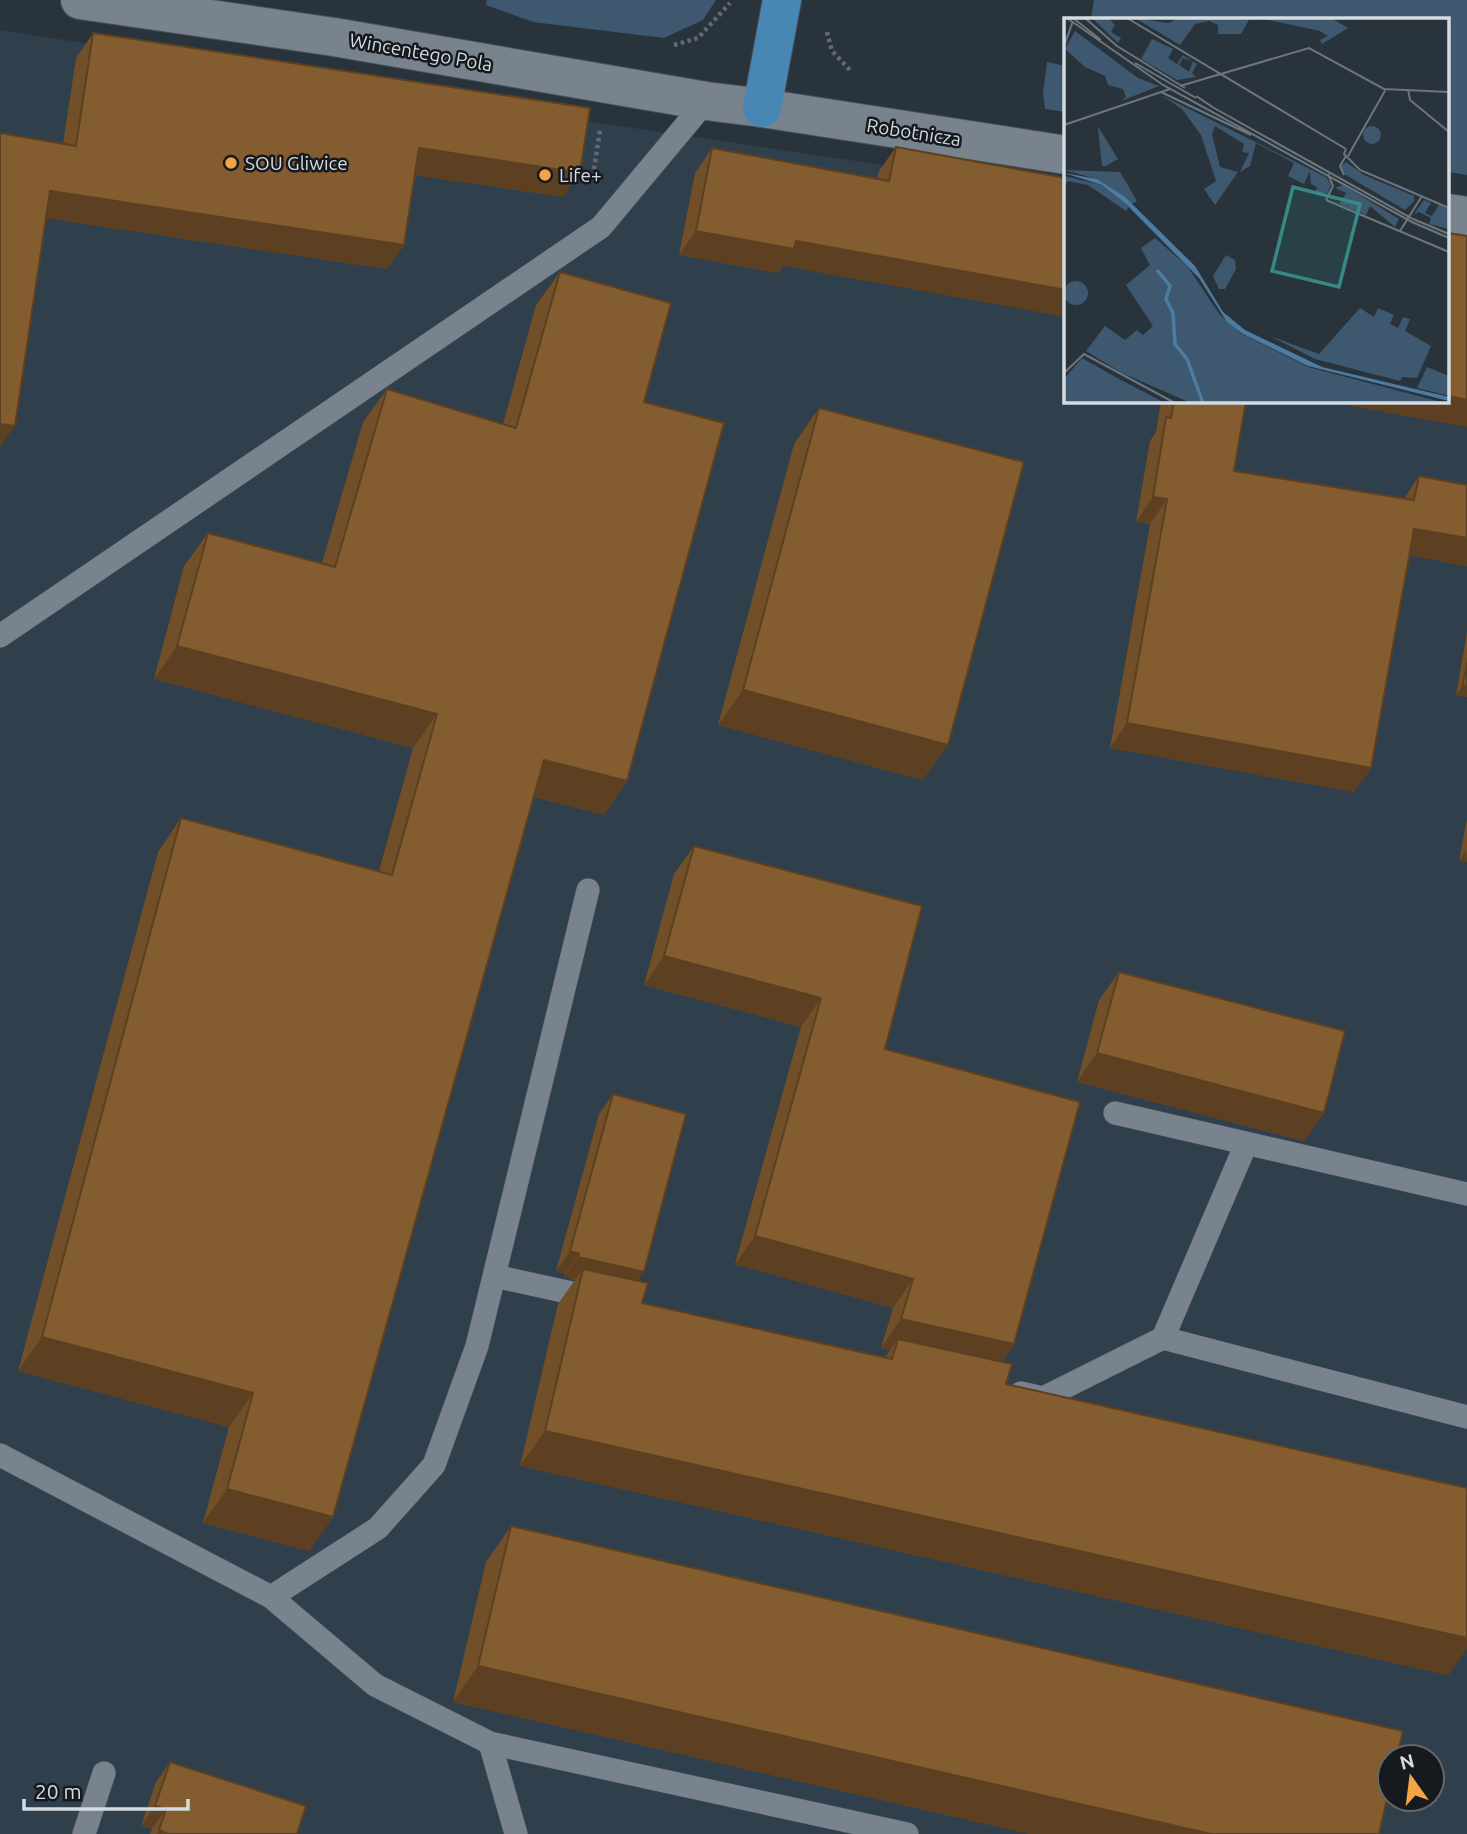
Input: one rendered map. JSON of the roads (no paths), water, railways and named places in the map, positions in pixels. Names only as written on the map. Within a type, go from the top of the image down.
[{"type":"main road","points":[[762,108],[782,0]]},
{"type":"street","name":"Wincentego Pola","points":[[80,0],[334,37],[706,102],[762,108]]},
{"type":"street","name":"Robotnicza","points":[[762,108],[1064,155]]},
{"type":"lane","points":[[0,636],[601,227],[706,102]]},
{"type":"lane","points":[[271,1597],[379,1528],[434,1465],[477,1346],[588,890]]},
{"type":"lane","points":[[1115,1113],[1467,1195]]},
{"type":"lane","points":[[1003,1389],[1044,1398],[1163,1338],[1246,1144]]},
{"type":"lane","points":[[494,1276],[615,1303]]},
{"type":"lane","points":[[1163,1338],[1467,1417]]},
{"type":"lane","points":[[0,1455],[271,1597],[375,1685],[491,1743],[907,1834]]},
{"type":"lane","points":[[491,1743],[516,1834]]},
{"type":"lane","points":[[84,1834],[104,1773]]},
{"type":"place","name":"SOU Gliwice","points":[[231,163]]},
{"type":"place","name":"Life+","points":[[545,175]]}]
